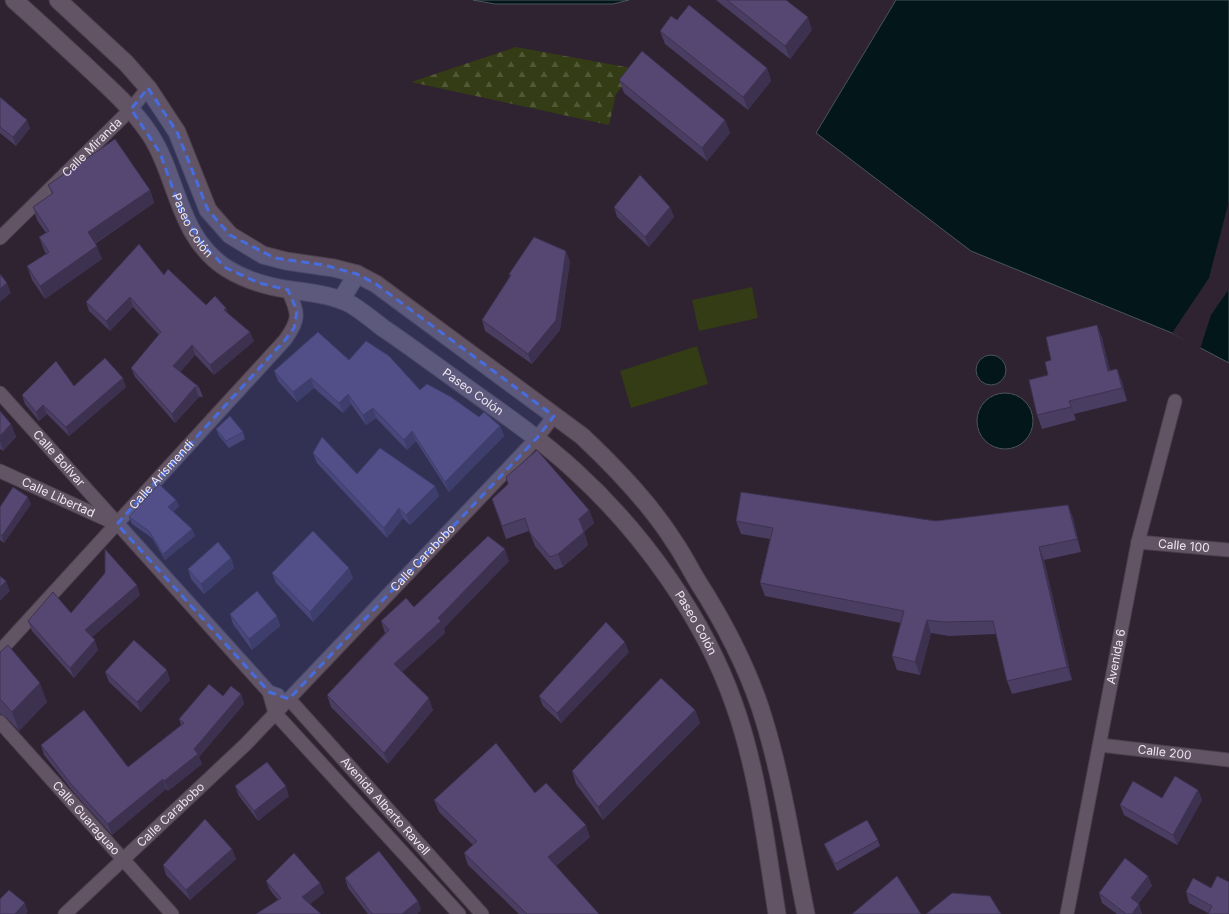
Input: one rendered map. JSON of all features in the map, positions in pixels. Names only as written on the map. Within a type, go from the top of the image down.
[{"type":"street","name":"Paseo Colón","points":[[14,0],[131,109],[151,136],[160,153],[181,211],[190,227],[202,244],[226,268],[259,283],[288,290],[315,293],[341,300],[352,305],[537,438],[576,472],[617,514],[660,567],[694,619],[720,667],[734,704],[755,782],[777,914]]},
{"type":"street","name":"Paseo Colón","points":[[58,0],[126,64],[148,88],[177,132],[208,210],[230,235],[263,255],[286,261],[324,265],[357,274],[376,284],[587,440],[650,508],[675,542],[715,608],[729,635],[759,705],[769,737],[806,914]]},
{"type":"street","name":"Calle Miranda","points":[[0,238],[131,109],[148,88]]},
{"type":"street","points":[[341,300],[357,274]]},
{"type":"street","name":"Calle Arismendi","points":[[0,651],[294,328],[298,311],[288,290]]},
{"type":"street","name":"Calle Bolívar","points":[[0,393],[117,524]]},
{"type":"street","name":"Avenida 6","points":[[1067,914],[1138,542],[1175,401]]},
{"type":"street","name":"Calle Carabobo","points":[[65,914],[246,744],[537,438],[554,416]]},
{"type":"street","name":"Calle Libertad","points":[[0,471],[117,524]]},
{"type":"street","points":[[117,524],[269,692],[275,713]]},
{"type":"street","name":"Calle 100","points":[[1138,542],[1229,550]]},
{"type":"street","points":[[269,692],[289,698]]},
{"type":"street","name":"Avenida Alberto Ravell","points":[[289,698],[482,914]]},
{"type":"street","name":"Avenida Alberto Ravell","points":[[275,713],[452,912]]},
{"type":"street","name":"Calle Guaraguao","points":[[0,722],[172,914]]},
{"type":"street","name":"Calle 200","points":[[1100,745],[1229,760]]},
{"type":"street","points":[[452,912],[465,896]]},
{"type":"highlighted area","points":[[148,88],[177,132],[208,210],[230,235],[275,258],[324,265],[357,274],[376,284],[554,416],[537,438],[289,699],[269,692],[117,524],[285,340],[294,328],[297,311],[288,290],[259,283],[226,268],[202,244],[181,211],[160,153],[131,109]]},
{"type":"green space","points":[[516,47],[637,69],[616,94],[609,125],[411,82]]},
{"type":"green space","points":[[752,287],[758,318],[699,331],[692,300]]},
{"type":"green space","points":[[697,346],[708,384],[631,408],[620,371]]},
{"type":"shaded area","points":[[473,0],[629,0],[613,4],[495,4]]},
{"type":"shaded area","points":[[896,0],[1229,0],[1229,363],[1172,333],[971,251],[816,133]]},
{"type":"shaded area","points":[[991,355],[997,356],[1005,364],[1005,376],[997,384],[991,385],[985,384],[977,376],[976,370],[977,364],[985,356]]},
{"type":"shaded area","points":[[1005,393],[1016,395],[1025,401],[1031,410],[1033,421],[1031,432],[1025,441],[1016,447],[1005,449],[994,447],[985,441],[979,432],[977,421],[979,410],[985,401],[994,395]]},
{"type":"pier","points":[[1229,201],[1229,289],[1211,315],[1200,349],[1172,333],[1209,278]]},
{"type":"building","points":[[727,0],[786,0],[808,17],[785,46]]},
{"type":"building","points":[[689,5],[767,68],[743,97],[660,31],[671,16],[677,20]]},
{"type":"building","points":[[642,51],[725,120],[702,148],[619,80]]},
{"type":"building","points":[[0,97],[27,120],[13,137],[0,127]]},
{"type":"building","points":[[115,139],[150,190],[88,232],[97,246],[40,286],[27,266],[49,252],[39,237],[49,231],[33,207],[53,193],[48,185]]},
{"type":"building","points":[[640,175],[670,207],[645,237],[614,207]]},
{"type":"building","points":[[534,237],[566,251],[556,320],[528,354],[482,320],[511,275],[509,274]]},
{"type":"building","points":[[139,244],[164,275],[168,269],[206,305],[215,296],[226,308],[224,310],[250,332],[210,365],[192,345],[173,366],[199,387],[195,387],[172,414],[131,368],[161,332],[130,297],[106,321],[86,302]]},
{"type":"building","points":[[0,274],[7,283],[0,289]]},
{"type":"building","points":[[1097,325],[1108,371],[1117,369],[1122,388],[1069,401],[1071,407],[1037,415],[1029,380],[1048,375],[1045,362],[1051,360],[1046,337]]},
{"type":"building","points":[[318,332],[349,360],[366,341],[389,356],[420,390],[427,384],[451,397],[479,417],[484,412],[500,426],[445,482],[412,431],[404,440],[373,408],[363,415],[348,394],[339,403],[311,378],[293,392],[274,371]]},
{"type":"building","points":[[105,358],[123,378],[66,427],[43,405],[36,412],[22,395],[56,361],[74,386]]},
{"type":"building","points":[[0,411],[11,424],[0,436]]},
{"type":"building","points":[[230,416],[243,432],[226,441],[216,429]]},
{"type":"building","points":[[322,437],[357,474],[380,448],[435,486],[406,515],[399,508],[384,528],[313,453]]},
{"type":"building","points":[[537,450],[589,510],[579,519],[584,532],[558,554],[550,557],[530,533],[525,518],[502,526],[492,499],[508,484],[506,477]]},
{"type":"building","points":[[159,484],[176,500],[168,507],[192,529],[163,554],[149,531],[129,517]]},
{"type":"building","points":[[13,487],[28,497],[2,536],[0,534],[0,507]]},
{"type":"building","points":[[741,492],[936,521],[1068,505],[1077,539],[1039,547],[1067,667],[1007,681],[993,621],[944,622],[927,620],[915,662],[892,656],[904,611],[760,583],[773,528],[736,521]]},
{"type":"building","points":[[313,531],[349,568],[310,612],[272,573]]},
{"type":"building","points":[[488,536],[505,549],[438,618],[441,621],[394,664],[429,698],[384,753],[327,695],[389,630],[381,621],[406,598],[414,607]]},
{"type":"building","points":[[218,542],[231,558],[201,584],[188,569]]},
{"type":"building","points":[[105,549],[137,585],[85,630],[95,640],[70,668],[28,621],[53,592],[71,613],[105,573]]},
{"type":"building","points":[[0,576],[6,581],[0,587]]},
{"type":"building","points":[[257,591],[277,616],[249,639],[230,614]]},
{"type":"building","points":[[606,622],[625,642],[557,713],[539,696]]},
{"type":"building","points":[[134,640],[167,670],[137,702],[105,672]]},
{"type":"building","points":[[8,645],[40,683],[12,712],[0,699],[0,652]]},
{"type":"building","points":[[661,678],[695,710],[598,807],[572,771]]},
{"type":"building","points":[[209,684],[223,696],[231,686],[241,694],[194,749],[198,754],[164,781],[163,779],[108,824],[71,784],[41,745],[84,710],[128,767],[184,723],[179,719]]},
{"type":"building","points":[[496,743],[535,793],[546,783],[586,825],[548,857],[599,914],[527,914],[464,853],[477,841],[434,800]]},
{"type":"building","points":[[267,762],[286,786],[254,811],[235,786]]},
{"type":"building","points":[[1175,776],[1198,790],[1173,835],[1120,805],[1133,781],[1162,798]]},
{"type":"building","points":[[205,819],[232,849],[186,890],[163,865]]},
{"type":"building","points":[[867,820],[878,840],[835,864],[824,844]]},
{"type":"building","points":[[379,851],[418,901],[402,914],[372,914],[345,878]]},
{"type":"building","points":[[294,853],[320,883],[302,897],[321,914],[256,914],[281,898],[266,881]]},
{"type":"building","points":[[1125,858],[1148,876],[1131,898],[1139,904],[1132,914],[1126,914],[1099,893]]},
{"type":"building","points":[[897,876],[921,914],[852,914]]},
{"type":"building","points":[[1217,876],[1229,882],[1229,914],[1208,914],[1212,906],[1186,892],[1193,878],[1211,888]]},
{"type":"building","points":[[9,890],[25,903],[15,914],[0,914],[0,899]]},
{"type":"building","points":[[952,893],[990,896],[1001,914],[926,914]]}]
